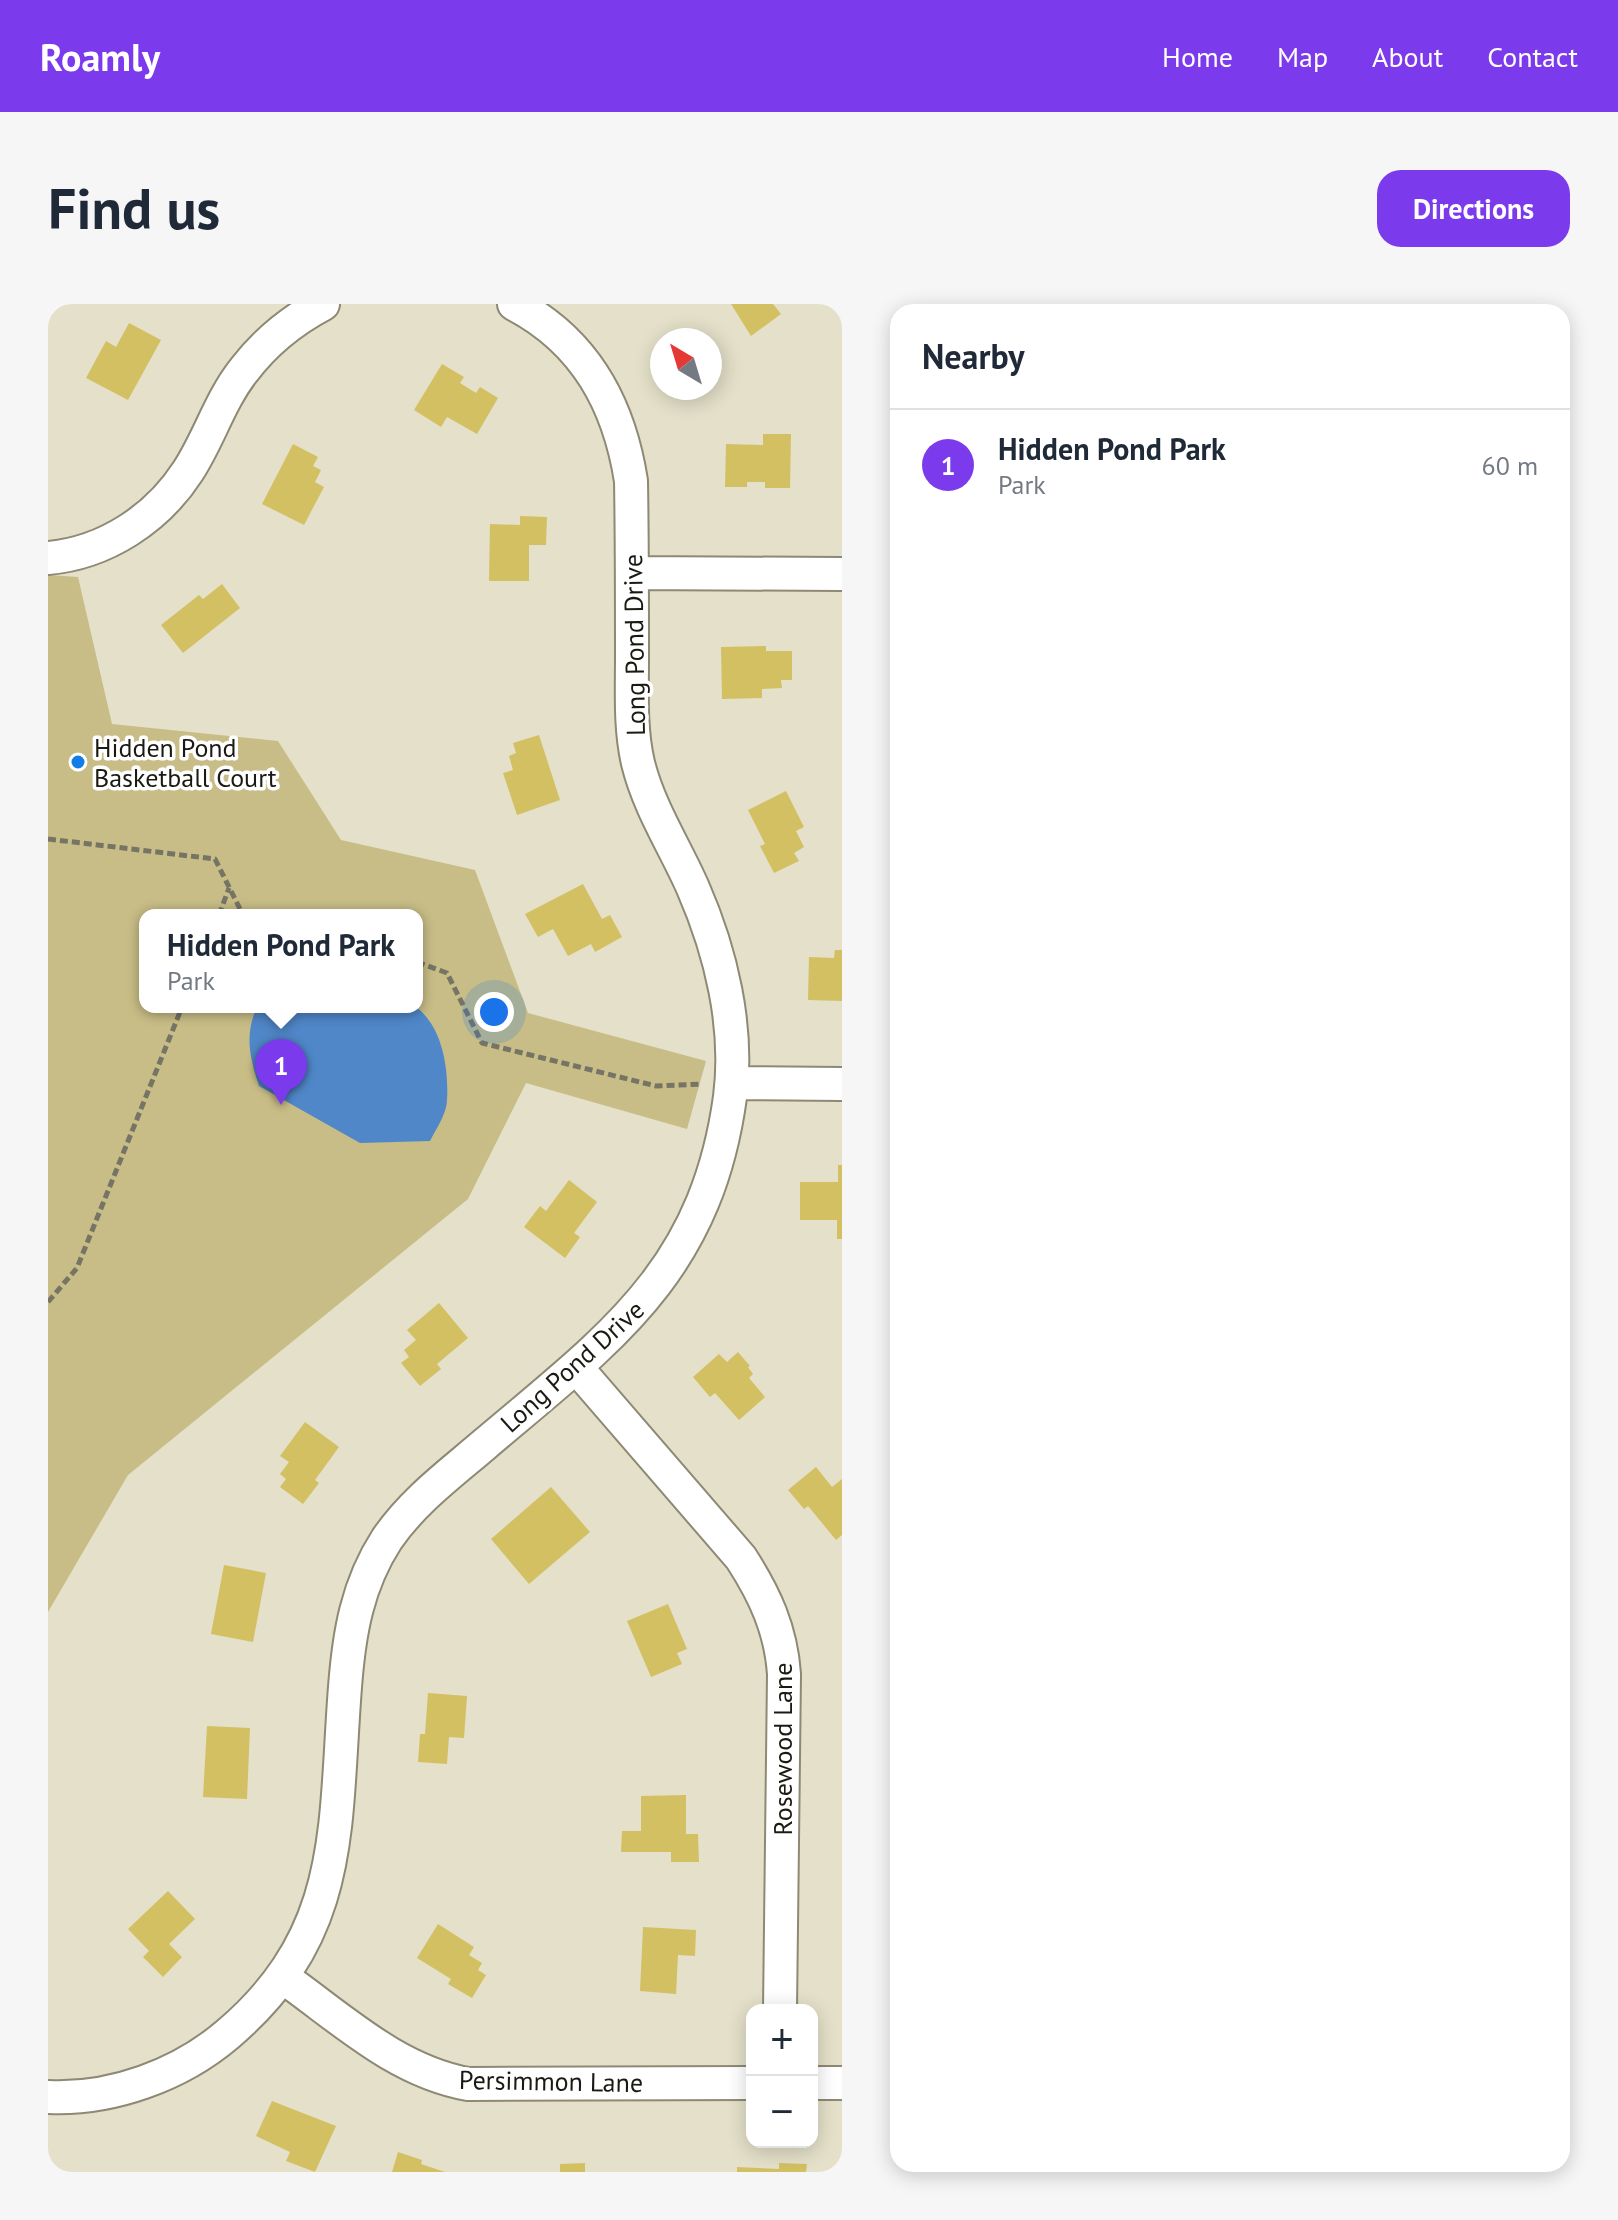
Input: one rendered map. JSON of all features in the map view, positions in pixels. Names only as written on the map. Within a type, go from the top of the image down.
[{"type":"street","points":[[48,558],[99,546],[134,528],[164,502],[188,471],[243,371],[272,337],[323,304]]},
{"type":"street","name":"Long Pond Drive","points":[[48,2097],[108,2092],[181,2066],[215,2045],[254,2011],[284,1978],[307,1940],[329,1872],[349,1638],[369,1571],[386,1541],[419,1500],[614,1336],[640,1306],[679,1253],[702,1207],[719,1157],[732,1083],[729,1013],[713,937],[648,795],[638,763],[633,731],[631,481],[616,417],[602,386],[585,361],[542,320],[514,304]]},
{"type":"street","points":[[632,573],[842,574]]},
{"type":"street","points":[[732,1083],[842,1084]]},
{"type":"street","name":"Rosewood Lane","points":[[576,1367],[741,1558],[763,1592],[778,1631],[784,1674],[780,2004]]},
{"type":"street","name":"Persimmon Lane","points":[[284,1978],[406,2065],[437,2078],[468,2084],[746,2083]]},
{"type":"street","points":[[818,2083],[842,2083]]},
{"type":"path","points":[[48,839],[215,859],[240,909]]},
{"type":"path","points":[[221,909],[230,887]]},
{"type":"path","points":[[423,964],[447,973],[482,1043],[656,1086],[732,1083]]},
{"type":"path","points":[[48,1302],[77,1268],[180,1013]]},
{"type":"shaded area","points":[[48,575],[78,577],[112,724],[278,741],[341,840],[475,870],[528,1013],[706,1061],[687,1129],[526,1083],[468,1199],[128,1475],[48,1612]]},
{"type":"water","points":[[255,1013],[423,1013],[438,1036],[447,1075],[447,1105],[430,1141],[360,1143],[259,1086],[250,1046]]},
{"type":"building","points":[[731,304],[773,304],[781,314],[751,336]]},
{"type":"building","points":[[129,323],[161,340],[128,400],[86,378],[106,341],[116,347]]},
{"type":"building","points":[[442,364],[464,377],[460,383],[476,393],[480,387],[498,398],[477,434],[447,417],[441,427],[414,410]]},
{"type":"building","points":[[763,434],[791,434],[790,488],[765,488],[765,482],[747,482],[747,487],[725,487],[726,444],[763,445]]},
{"type":"building","points":[[293,444],[318,457],[313,466],[321,470],[315,482],[324,487],[304,525],[262,504]]},
{"type":"building","points":[[520,516],[547,517],[546,545],[529,545],[529,581],[489,581],[490,524],[520,525]]},
{"type":"building","points":[[222,584],[240,608],[183,653],[161,625],[199,595],[203,599]]},
{"type":"building","points":[[766,646],[766,651],[792,651],[792,680],[781,680],[782,688],[762,689],[762,698],[722,699],[721,647]]},
{"type":"building","points":[[539,735],[560,800],[517,815],[503,773],[513,770],[509,756],[516,753],[513,743]]},
{"type":"building","points":[[786,791],[804,827],[796,831],[804,847],[794,853],[799,861],[774,873],[760,846],[765,844],[748,810]]},
{"type":"building","points":[[583,884],[602,919],[610,915],[622,937],[595,952],[591,944],[568,956],[553,929],[538,937],[525,914]]},
{"type":"building","points":[[835,950],[842,950],[842,1001],[808,1000],[809,957],[834,958]]},
{"type":"building","points":[[838,1165],[842,1165],[842,1239],[837,1239],[837,1220],[800,1220],[800,1182],[838,1182]]},
{"type":"building","points":[[569,1180],[597,1202],[574,1233],[580,1237],[565,1258],[524,1227],[540,1206],[546,1211]]},
{"type":"building","points":[[439,1303],[468,1338],[437,1364],[441,1369],[420,1386],[401,1363],[409,1357],[404,1350],[416,1340],[407,1330]]},
{"type":"building","points":[[738,1352],[750,1366],[753,1374],[749,1378],[765,1397],[739,1420],[715,1393],[710,1397],[693,1377],[719,1354],[727,1362]]},
{"type":"building","points":[[305,1422],[339,1447],[315,1480],[319,1483],[303,1504],[280,1487],[286,1479],[280,1474],[289,1462],[280,1456]]},
{"type":"building","points":[[816,1467],[832,1487],[842,1479],[842,1535],[836,1540],[808,1506],[804,1509],[788,1490]]},
{"type":"building","points":[[551,1487],[590,1532],[529,1584],[491,1539]]},
{"type":"building","points":[[224,1565],[266,1573],[253,1642],[211,1634]]},
{"type":"building","points":[[668,1604],[687,1649],[677,1653],[682,1664],[651,1677],[627,1621]]},
{"type":"building","points":[[428,1693],[467,1696],[464,1738],[449,1737],[447,1764],[418,1762],[420,1734],[425,1734]]},
{"type":"building","points":[[207,1726],[250,1728],[247,1799],[203,1797]]},
{"type":"building","points":[[686,1795],[686,1834],[698,1834],[699,1862],[671,1862],[671,1852],[621,1852],[622,1831],[641,1831],[641,1796]]},
{"type":"building","points":[[168,1891],[195,1919],[169,1944],[182,1957],[163,1977],[143,1957],[149,1951],[128,1929]]},
{"type":"building","points":[[438,1924],[474,1947],[469,1955],[482,1963],[478,1970],[486,1975],[472,1998],[448,1984],[451,1979],[417,1958]]},
{"type":"building","points":[[643,1927],[696,1930],[695,1956],[678,1955],[676,1994],[640,1991]]},
{"type":"building","points":[[272,2101],[336,2126],[315,2172],[286,2161],[290,2152],[256,2136]]},
{"type":"building","points":[[398,2152],[422,2160],[421,2164],[445,2172],[392,2172]]},
{"type":"building","points":[[585,2163],[585,2172],[560,2172],[560,2164]]},
{"type":"building","points":[[779,2163],[807,2164],[806,2172],[737,2172],[737,2167],[779,2169]]},
{"type":"place","name":"Hidden Pond Basketball Court","points":[[78,762]]},
{"type":"place","name":"Hidden Pond Park","points":[[281,1105]]}]
